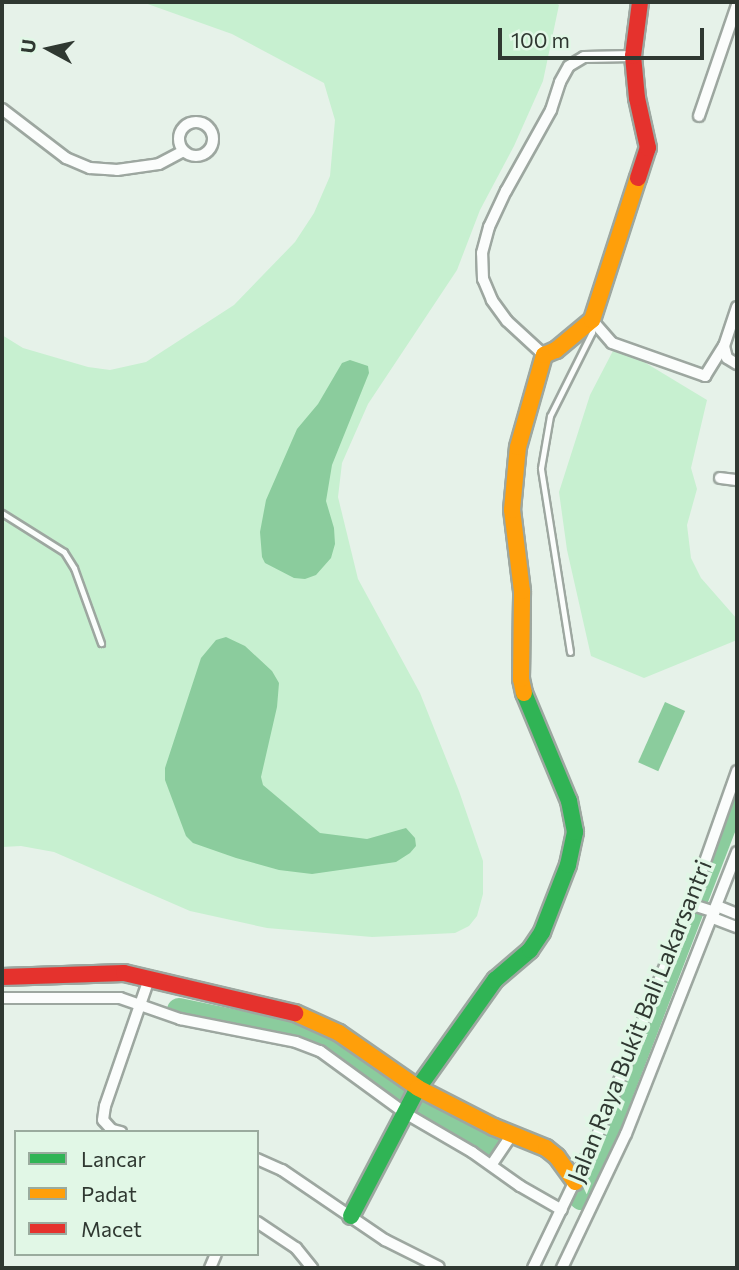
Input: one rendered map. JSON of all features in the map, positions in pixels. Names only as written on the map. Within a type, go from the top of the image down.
[{"type":"street","points":[[544,355],[556,350],[592,320],[648,148],[637,98],[633,56],[640,2]]},
{"type":"street","points":[[699,116],[737,5]]},
{"type":"street","points":[[544,355],[506,321],[487,289],[483,279],[482,253],[489,227],[551,110],[560,82],[569,66],[584,57],[633,56]]},
{"type":"street","points":[[2,110],[66,158],[90,167],[117,170],[159,164],[183,151]]},
{"type":"street","points":[[592,320],[612,343],[705,376],[723,346],[737,307]]},
{"type":"street","points":[[723,346],[727,358],[737,364]]},
{"type":"street","points":[[351,1216],[418,1088],[495,980],[530,950],[542,932],[558,895],[575,832],[569,801],[525,696],[521,680],[522,592],[512,510],[514,477],[518,447],[544,355]]},
{"type":"street","points":[[720,478],[737,480]]},
{"type":"street","name":"Jalan Raya Bukit Bali Lakarsantri","points":[[533,1268],[575,1182],[691,904],[737,771]]},
{"type":"street","name":"Jalan Raya Bukit Bali Lakarsantri","points":[[562,1268],[626,1134],[737,852]]},
{"type":"street","points":[[691,904],[713,911],[737,914]]},
{"type":"street","points":[[713,911],[737,927]]},
{"type":"street","points":[[2,976],[124,973],[300,1014],[339,1033],[418,1088],[546,1148],[557,1157],[575,1182]]},
{"type":"street","points":[[112,1130],[103,1120],[149,979]]},
{"type":"street","points":[[2,998],[120,998],[180,1019],[296,1042],[320,1051],[405,1113],[492,1164],[520,1186],[562,1210]]},
{"type":"street","points":[[492,1164],[512,1134]]},
{"type":"street","points":[[259,1160],[282,1170],[385,1240],[439,1268]]},
{"type":"street","points":[[259,1223],[296,1248],[312,1268]]},
{"type":"lane","points":[[570,652],[541,468],[550,416],[592,332],[592,320]]},
{"type":"lane","points":[[2,513],[64,552],[74,568],[101,643]]},
{"type":"shaded area","points":[[142,2],[554,2],[559,5],[543,81],[514,146],[480,210],[457,270],[368,404],[342,463],[338,497],[358,579],[420,693],[459,791],[483,861],[483,894],[477,916],[469,926],[455,933],[372,937],[267,928],[190,911],[54,852],[21,846],[2,847],[2,335],[23,348],[88,367],[110,370],[146,362],[234,305],[295,242],[314,213],[330,176],[335,120],[324,83],[232,34]]},
{"type":"shaded area","points":[[616,345],[707,400],[691,468],[697,489],[687,525],[691,558],[701,578],[737,619],[737,640],[644,678],[591,656],[567,550],[559,492],[590,395]]},
{"type":"shaded area","points":[[350,360],[368,366],[369,373],[332,465],[326,501],[334,528],[335,544],[331,558],[316,575],[305,579],[294,578],[265,563],[262,557],[260,532],[266,500],[297,429],[318,404],[342,363]]},
{"type":"shaded area","points":[[226,637],[245,646],[272,671],[279,683],[277,707],[261,777],[263,785],[320,833],[367,839],[406,828],[415,838],[416,846],[410,853],[396,862],[312,874],[279,870],[236,858],[193,843],[186,836],[165,780],[165,768],[201,658],[216,640]]},
{"type":"shaded area","points":[[665,702],[685,711],[658,771],[638,762]]},
{"type":"waterway","points":[[581,1198],[737,794]]},
{"type":"waterway","points":[[179,1010],[303,1036],[398,1091]]},
{"type":"waterway","points":[[427,1109],[492,1149]]},
{"type":"traffic: fast","points":[[351,1216],[418,1088],[495,980],[530,950],[542,932],[568,865],[575,832],[569,801],[524,693]]},
{"type":"traffic: slow","points":[[524,693],[521,679],[522,591],[512,510],[518,447],[544,355],[556,350],[592,320],[638,178]]},
{"type":"traffic: slow","points":[[295,1013],[339,1033],[418,1088],[494,1127],[546,1148],[557,1157],[575,1182]]},
{"type":"traffic: jam","points":[[638,178],[648,148],[637,98],[633,56],[640,2]]},
{"type":"traffic: jam","points":[[2,977],[124,973],[295,1013]]}]
